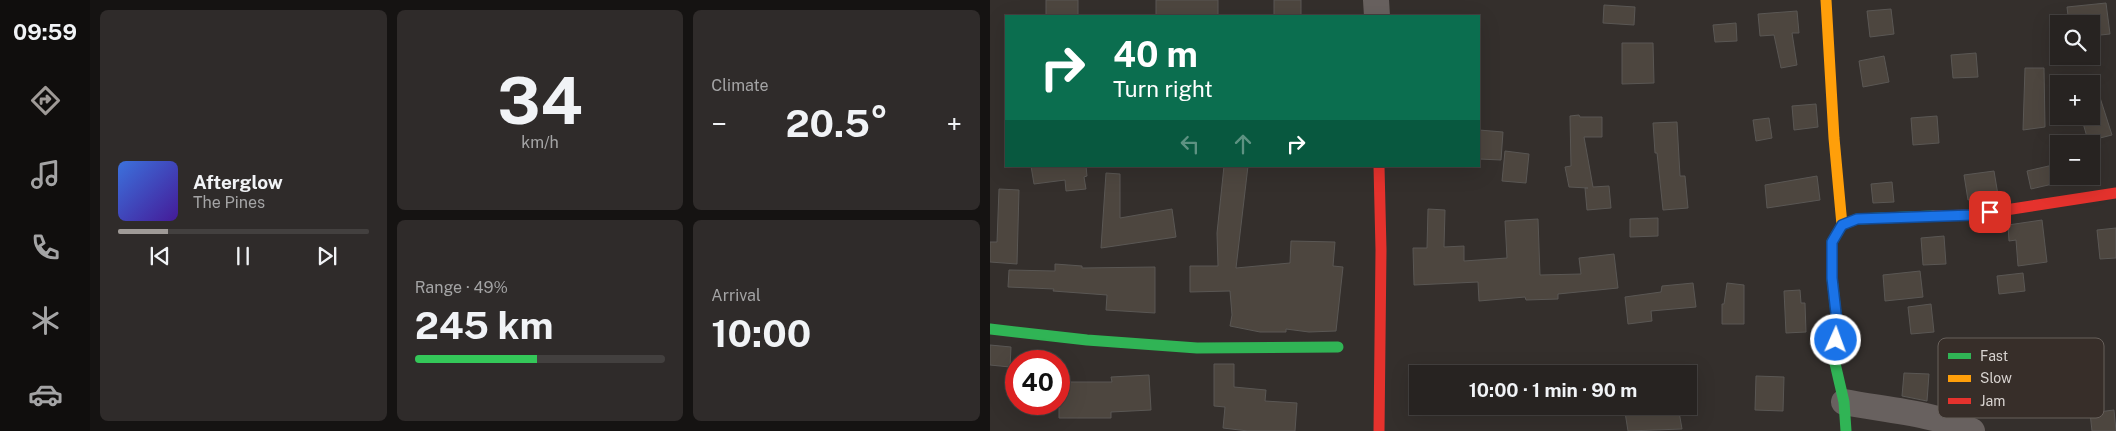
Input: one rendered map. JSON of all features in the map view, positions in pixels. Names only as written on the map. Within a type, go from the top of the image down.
[{"type":"street","points":[[1376,0],[1377,15]]},
{"type":"street","points":[[1826,0],[1834,138],[1842,225],[1832,242],[1832,278],[1837,322],[1834,359],[1844,402],[1846,431]]},
{"type":"street","points":[[1378,431],[1381,250],[1379,167]]},
{"type":"street","points":[[1842,225],[1857,219],[1973,215],[2116,193]]},
{"type":"street","points":[[990,329],[1087,340],[1197,348],[1338,347]]},
{"type":"street","points":[[1844,402],[1931,418],[1960,425],[1972,431]]},
{"type":"building","points":[[1046,0],[1078,0],[1078,15],[1046,15]]},
{"type":"building","points":[[1156,0],[1218,0],[1218,15],[1156,15]]},
{"type":"building","points":[[1274,0],[1301,0],[1301,15],[1274,15]]},
{"type":"building","points":[[2106,3],[2110,34],[2100,35],[2100,15],[2068,15],[2067,7]]},
{"type":"building","points":[[1604,5],[1635,7],[1634,25],[1603,23]]},
{"type":"building","points":[[1891,9],[1894,34],[1870,37],[1867,11]]},
{"type":"building","points":[[1797,11],[1799,33],[1792,33],[1797,65],[1781,68],[1774,35],[1760,36],[1758,14]]},
{"type":"building","points":[[1736,23],[1737,41],[1715,42],[1713,25]]},
{"type":"building","points":[[1622,43],[1653,43],[1654,83],[1622,84]]},
{"type":"building","points":[[1976,53],[1978,77],[1953,78],[1951,55]]},
{"type":"building","points":[[1884,56],[1889,82],[1863,87],[1859,61]]},
{"type":"building","points":[[2025,68],[2044,68],[2045,127],[2023,130]]},
{"type":"building","points":[[2100,98],[2112,135],[2100,138],[2100,135],[2086,135],[2084,125],[2100,125]]},
{"type":"building","points":[[1816,104],[1818,127],[1794,130],[1792,106]]},
{"type":"building","points":[[1579,115],[1580,117],[1602,117],[1602,137],[1584,137],[1593,187],[1609,186],[1611,208],[1587,210],[1585,188],[1588,188],[1569,187],[1565,167],[1571,166],[1570,116]]},
{"type":"building","points":[[1937,116],[1939,143],[1913,145],[1911,118]]},
{"type":"building","points":[[1769,118],[1772,138],[1756,141],[1753,120]]},
{"type":"building","points":[[1677,122],[1680,176],[1685,176],[1688,208],[1663,210],[1653,123]]},
{"type":"building","points":[[1480,130],[1503,132],[1501,160],[1480,159]]},
{"type":"building","points":[[1505,151],[1529,154],[1526,183],[1502,181]]},
{"type":"building","points":[[2050,166],[2050,185],[2031,189],[2027,171]]},
{"type":"building","points":[[1031,167],[1086,167],[1087,176],[1084,177],[1086,189],[1066,191],[1065,180],[1034,184]]},
{"type":"building","points":[[1224,167],[1248,167],[1236,268],[1290,263],[1291,241],[1335,242],[1333,266],[1343,267],[1336,331],[1309,332],[1286,329],[1286,332],[1260,332],[1230,326],[1232,315],[1230,291],[1190,292],[1190,266],[1218,266],[1217,233]]},
{"type":"building","points":[[1994,171],[1998,195],[1968,200],[1964,175]]},
{"type":"building","points":[[1106,173],[1120,174],[1120,218],[1172,209],[1176,237],[1101,248]]},
{"type":"building","points":[[1817,176],[1820,200],[1767,208],[1765,185]]},
{"type":"building","points":[[1892,182],[1894,202],[1873,203],[1871,184]]},
{"type":"building","points":[[999,189],[1019,190],[1017,264],[990,262],[990,242],[997,242]]},
{"type":"building","points":[[1428,209],[1445,210],[1444,247],[1464,246],[1464,261],[1507,258],[1505,221],[1538,219],[1540,275],[1581,274],[1579,258],[1614,254],[1618,288],[1558,294],[1558,299],[1526,300],[1525,297],[1479,301],[1478,282],[1414,285],[1413,248],[1427,248]]},
{"type":"building","points":[[1658,218],[1658,236],[1630,237],[1630,219]]},
{"type":"building","points":[[2042,220],[2047,262],[2018,266],[2016,240],[2009,241],[2008,225]]},
{"type":"building","points":[[2116,228],[2116,258],[2100,259],[2097,230]]},
{"type":"building","points":[[1944,236],[1946,264],[1923,265],[1921,238]]},
{"type":"building","points":[[1055,264],[1082,266],[1082,268],[1155,267],[1155,313],[1106,310],[1107,295],[1053,291],[1054,289],[1008,287],[1009,270],[1055,271]]},
{"type":"building","points":[[1920,271],[1923,297],[1885,301],[1883,275]]},
{"type":"building","points":[[2023,273],[2025,291],[1999,294],[1997,276]]},
{"type":"building","points":[[1693,283],[1696,307],[1651,311],[1652,321],[1628,324],[1625,297],[1661,292],[1662,286]]},
{"type":"building","points":[[1727,283],[1744,285],[1744,324],[1722,324],[1722,304],[1724,304]]},
{"type":"building","points":[[1800,290],[1801,303],[1805,303],[1806,332],[1786,333],[1784,291]]},
{"type":"building","points":[[1931,304],[1934,332],[1911,334],[1908,307]]},
{"type":"building","points":[[990,345],[1011,347],[1011,350],[1005,350],[1005,366],[990,365]]},
{"type":"building","points":[[1214,364],[1234,364],[1234,387],[1266,390],[1265,401],[1297,403],[1295,431],[1248,431],[1223,428],[1225,407],[1214,406]]},
{"type":"building","points":[[1904,373],[1929,374],[1927,401],[1902,396]]},
{"type":"building","points":[[1149,375],[1151,410],[1111,412],[1111,418],[1059,418],[1059,415],[1070,415],[1070,382],[1112,382],[1111,377]]},
{"type":"building","points":[[1756,376],[1784,377],[1783,411],[1755,410]]},
{"type":"building","points":[[2114,410],[2116,431],[2092,431],[2091,418],[2104,418],[2104,411]]},
{"type":"building","points":[[1625,415],[1680,415],[1682,429],[1628,431]]},
{"type":"traffic: fast","points":[[1846,431],[1844,402],[1834,359],[1837,322],[1832,278],[1832,242],[1842,225],[1857,219],[1933,216]]},
{"type":"traffic: fast","points":[[990,329],[1087,340],[1197,348],[1338,347]]},
{"type":"traffic: slow","points":[[1826,0],[1834,138],[1842,225]]},
{"type":"traffic: jam","points":[[1379,167],[1381,250],[1379,431]]},
{"type":"traffic: jam","points":[[1933,216],[1973,215],[2116,193]]},
{"type":"route","points":[[1836,340],[1837,322],[1832,278],[1832,242],[1842,225],[1857,219],[1973,215],[1990,212]]}]
